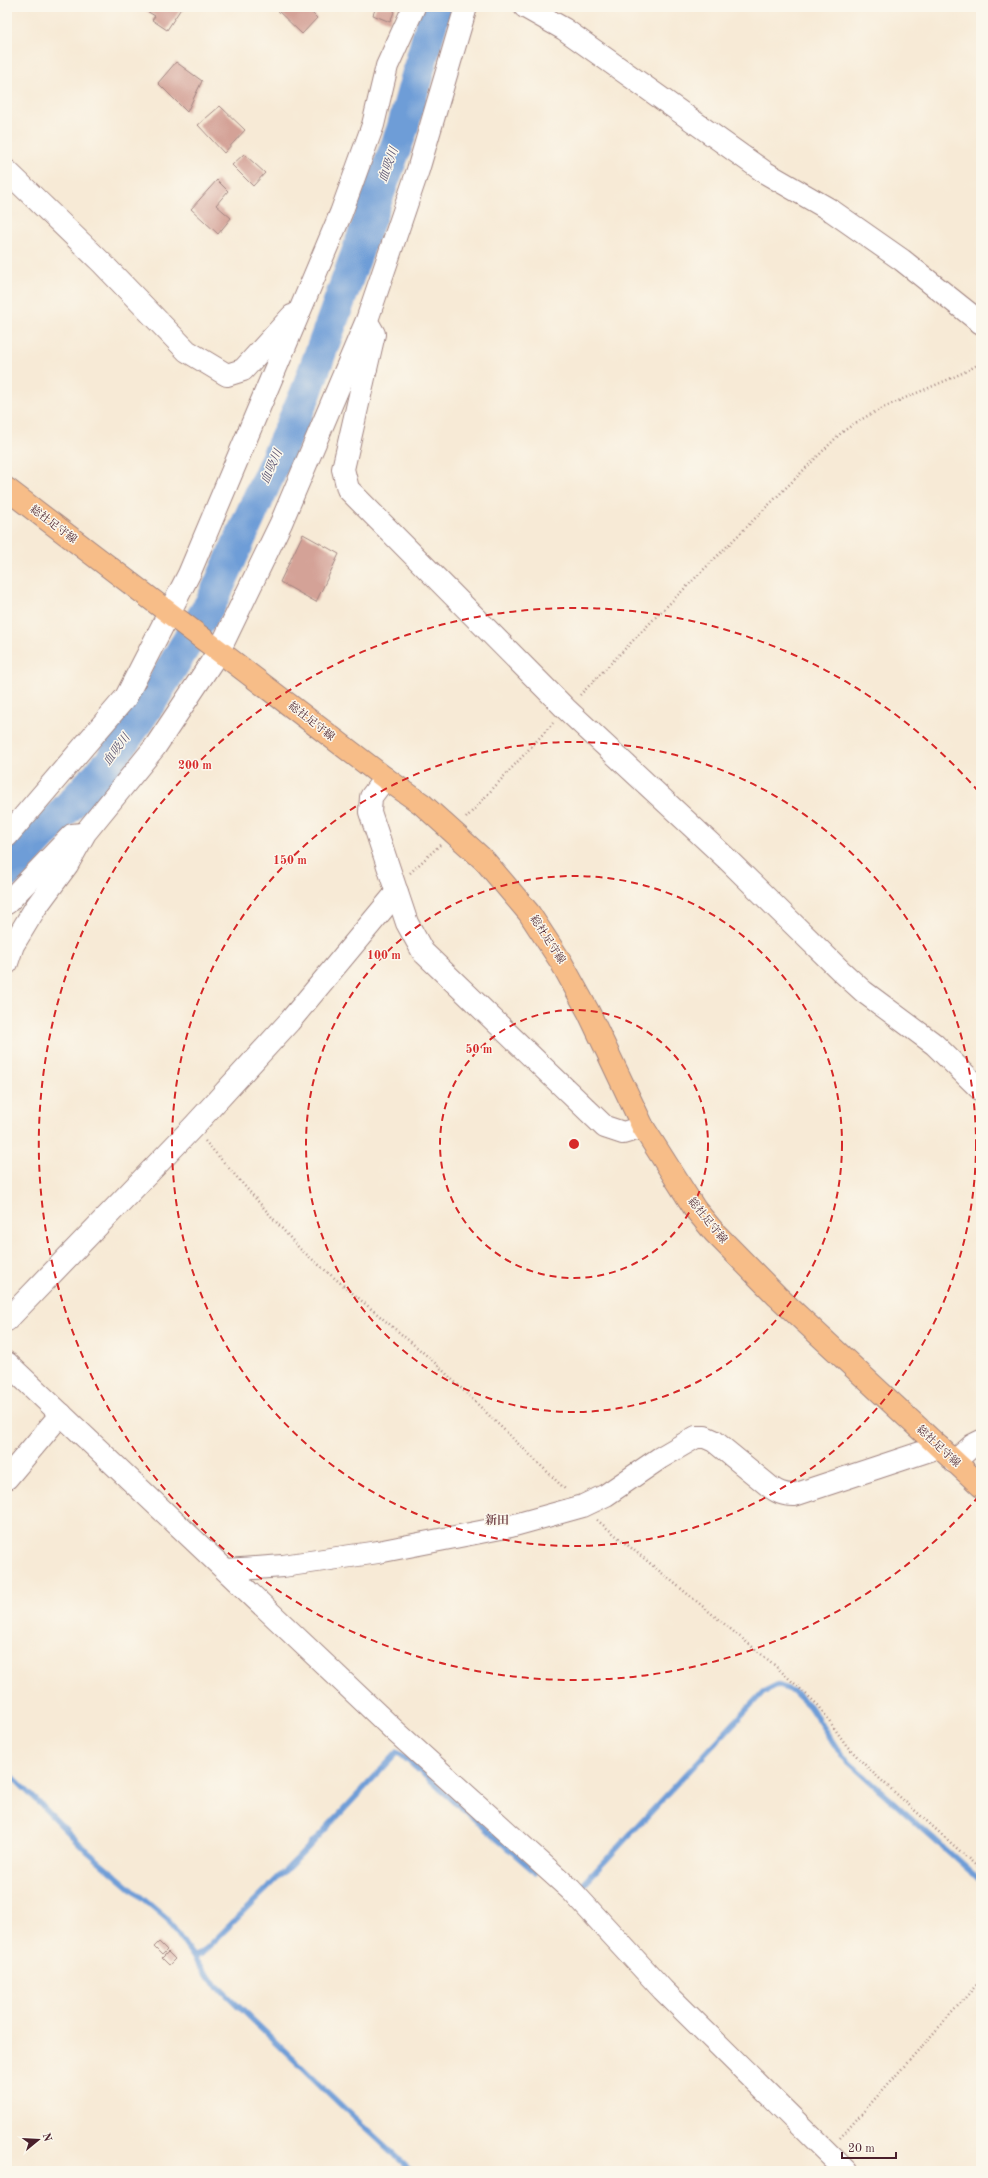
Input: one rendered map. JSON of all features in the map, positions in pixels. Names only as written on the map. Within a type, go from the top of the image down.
[{"type":"main road","name":"総社足守線","points":[[7,489],[384,778],[422,804],[485,861],[529,912],[557,956],[589,1013],[643,1127],[695,1209],[733,1252],[777,1296],[981,1486]]},
{"type":"street","points":[[7,836],[126,698],[173,616],[189,574],[342,213],[373,124],[387,66],[414,7]]},
{"type":"street","points":[[7,963],[13,945],[36,907],[67,865],[85,833],[155,747],[215,648],[281,523],[367,320],[418,170],[466,7]]},
{"type":"street","points":[[525,7],[564,29],[766,173],[839,215],[902,260],[980,322]]},
{"type":"street","points":[[7,171],[102,263],[187,351],[227,375],[242,370],[303,304]]},
{"type":"street","points":[[367,320],[374,334],[343,469],[348,490],[566,710],[727,859],[841,971],[864,992],[934,1044],[981,1090]]},
{"type":"street","points":[[384,778],[371,797],[370,812],[407,923],[423,952],[476,1005],[605,1127],[623,1133],[643,1127]]},
{"type":"street","points":[[7,903],[72,835],[85,833]]},
{"type":"street","points":[[7,1320],[193,1127],[289,1022],[396,890]]},
{"type":"street","points":[[7,1363],[227,1570],[395,1731],[571,1890],[663,1990],[846,2171]]},
{"type":"street","points":[[7,1478],[61,1414]]},
{"type":"street","points":[[227,1570],[283,1566],[378,1552],[511,1526],[583,1506],[606,1495],[660,1458],[696,1437],[705,1437],[714,1441],[778,1493],[787,1495],[939,1447]]},
{"type":"street","points":[[954,1462],[973,1445],[981,1441]]},
{"type":"path","points":[[396,890],[453,832],[566,710],[653,620],[841,432],[862,417],[964,373],[981,363]]},
{"type":"path","points":[[193,1127],[300,1249],[432,1360],[600,1523],[772,1663],[819,1706],[846,1744],[870,1770],[981,1870]]},
{"type":"path","points":[[827,2152],[981,1980]]},
{"type":"building","points":[[147,7],[182,7],[167,30],[152,20],[155,16],[145,10]]},
{"type":"building","points":[[274,7],[306,7],[317,18],[302,34]]},
{"type":"building","points":[[376,7],[396,7],[390,22],[373,15]]},
{"type":"building","points":[[176,62],[202,81],[187,112],[158,83]]},
{"type":"building","points":[[220,106],[245,130],[224,153],[198,125]]},
{"type":"building","points":[[244,154],[265,173],[253,186],[232,165]]},
{"type":"building","points":[[217,180],[228,191],[216,205],[231,218],[218,234],[191,209]]},
{"type":"building","points":[[303,534],[339,554],[316,602],[280,582]]},
{"type":"building","points":[[159,1942],[167,1950],[162,1955],[154,1947]]},
{"type":"building","points":[[168,1952],[175,1959],[169,1965],[162,1958]]},
{"type":"waterway","name":"血吸川","points":[[7,873],[110,762],[154,697],[212,601],[305,395],[402,130],[436,7]]},
{"type":"waterway","points":[[578,1890],[763,1692],[777,1685],[793,1691],[809,1706],[842,1756],[981,1881]]},
{"type":"waterway","points":[[194,1956],[201,1954],[301,1855],[398,1752],[535,1872]]},
{"type":"waterway","points":[[7,1771],[88,1852],[168,1920],[205,1974],[343,2107],[412,2171]]},
{"type":"district","name":"新田","points":[[497,1521]]}]
